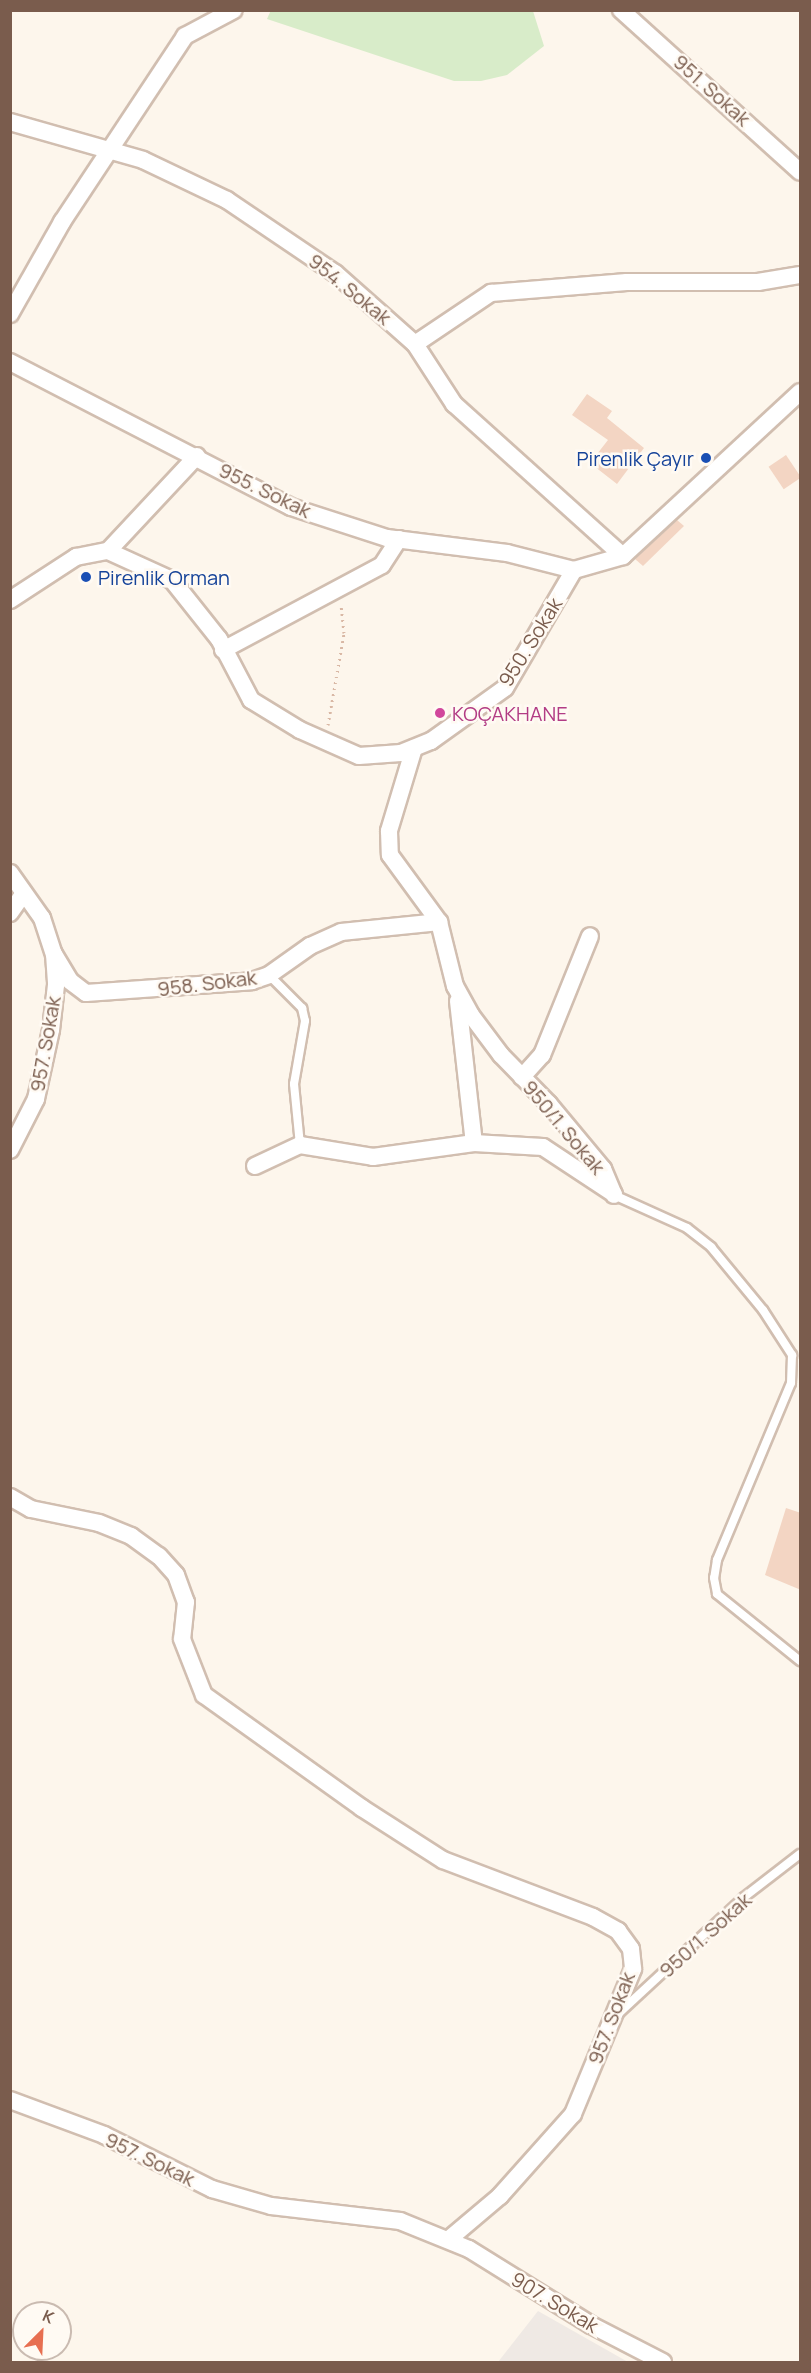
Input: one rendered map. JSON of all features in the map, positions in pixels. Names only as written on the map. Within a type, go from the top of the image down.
[{"type":"street","name":"951. Sokak","points":[[621,10],[801,172]]},
{"type":"street","points":[[10,314],[62,222],[185,36],[230,12]]},
{"type":"street","name":"954. Sokak","points":[[10,122],[143,160],[227,200],[334,273],[415,344],[454,404],[623,556]]},
{"type":"street","points":[[415,344],[491,293],[627,282],[758,282],[801,275]]},
{"type":"street","name":"955. Sokak","points":[[10,362],[197,456],[291,507],[399,539],[507,553],[574,570]]},
{"type":"street","points":[[574,570],[623,556],[801,392]]},
{"type":"street","points":[[10,600],[76,557],[108,551],[197,456]]},
{"type":"street","points":[[223,650],[382,565],[399,539]]},
{"type":"street","name":"950. Sokak","points":[[108,551],[172,580],[190,600],[223,650],[251,700],[323,740],[359,756],[401,753],[414,748],[472,715],[505,688],[574,570]]},
{"type":"street","name":"950/1. Sokak","points":[[414,748],[389,831],[390,855],[439,922],[455,986],[471,1015],[603,1169],[614,1195]]},
{"type":"street","name":"957. Sokak","points":[[10,873],[42,918],[54,954],[51,1030],[36,1099],[10,1150]]},
{"type":"street","points":[[10,913],[24,893]]},
{"type":"street","name":"958. Sokak","points":[[54,954],[70,981],[86,993],[252,981],[269,975],[310,946],[341,932],[439,922]]},
{"type":"street","points":[[522,1077],[542,1055],[590,936]]},
{"type":"street","points":[[455,986],[474,1143]]},
{"type":"street","points":[[255,1166],[300,1145],[373,1156],[474,1143],[543,1147],[614,1195]]},
{"type":"street","name":"957. Sokak","points":[[10,1497],[31,1509],[99,1523],[130,1536],[159,1556],[176,1575],[186,1602],[182,1639],[204,1695],[362,1808],[443,1860],[593,1917],[618,1931],[631,1948],[633,1969],[573,2114],[500,2196],[448,2240],[400,2221],[271,2206],[212,2189],[104,2135],[10,2100]]},
{"type":"street","name":"907. Sokak","points":[[448,2240],[469,2249],[591,2325],[663,2362]]},
{"type":"lane","points":[[269,975],[302,1008],[305,1021],[294,1084],[300,1145]]},
{"type":"lane","name":"950/1. Sokak","points":[[614,1195],[687,1228],[711,1247],[763,1310],[792,1355],[791,1383],[717,1560],[714,1578],[717,1594],[801,1661]]},
{"type":"lane","name":"950/1. Sokak","points":[[612,2020],[743,1898],[801,1854]]},
{"type":"path","points":[[323,740],[344,633],[339,588]]},
{"type":"shaded area","points":[[538,2311],[628,2362],[498,2362]]},
{"type":"green space","points":[[271,10],[533,11],[544,46],[507,75],[481,81],[454,81],[267,19]]},
{"type":"building","points":[[587,394],[612,411],[607,418],[644,448],[617,484],[590,463],[608,440],[572,415]]},
{"type":"building","points":[[786,455],[800,478],[784,489],[769,467]]},
{"type":"building","points":[[677,520],[684,526],[643,566],[635,559]]},
{"type":"building","points":[[786,1508],[801,1513],[801,1590],[765,1575]]},
{"type":"place","name":"Pirenlik Çayır","points":[[706,458]]},
{"type":"place","name":"Pirenlik Orman","points":[[86,577]]},
{"type":"place","name":"KOÇAKHANE","points":[[440,713]]}]
